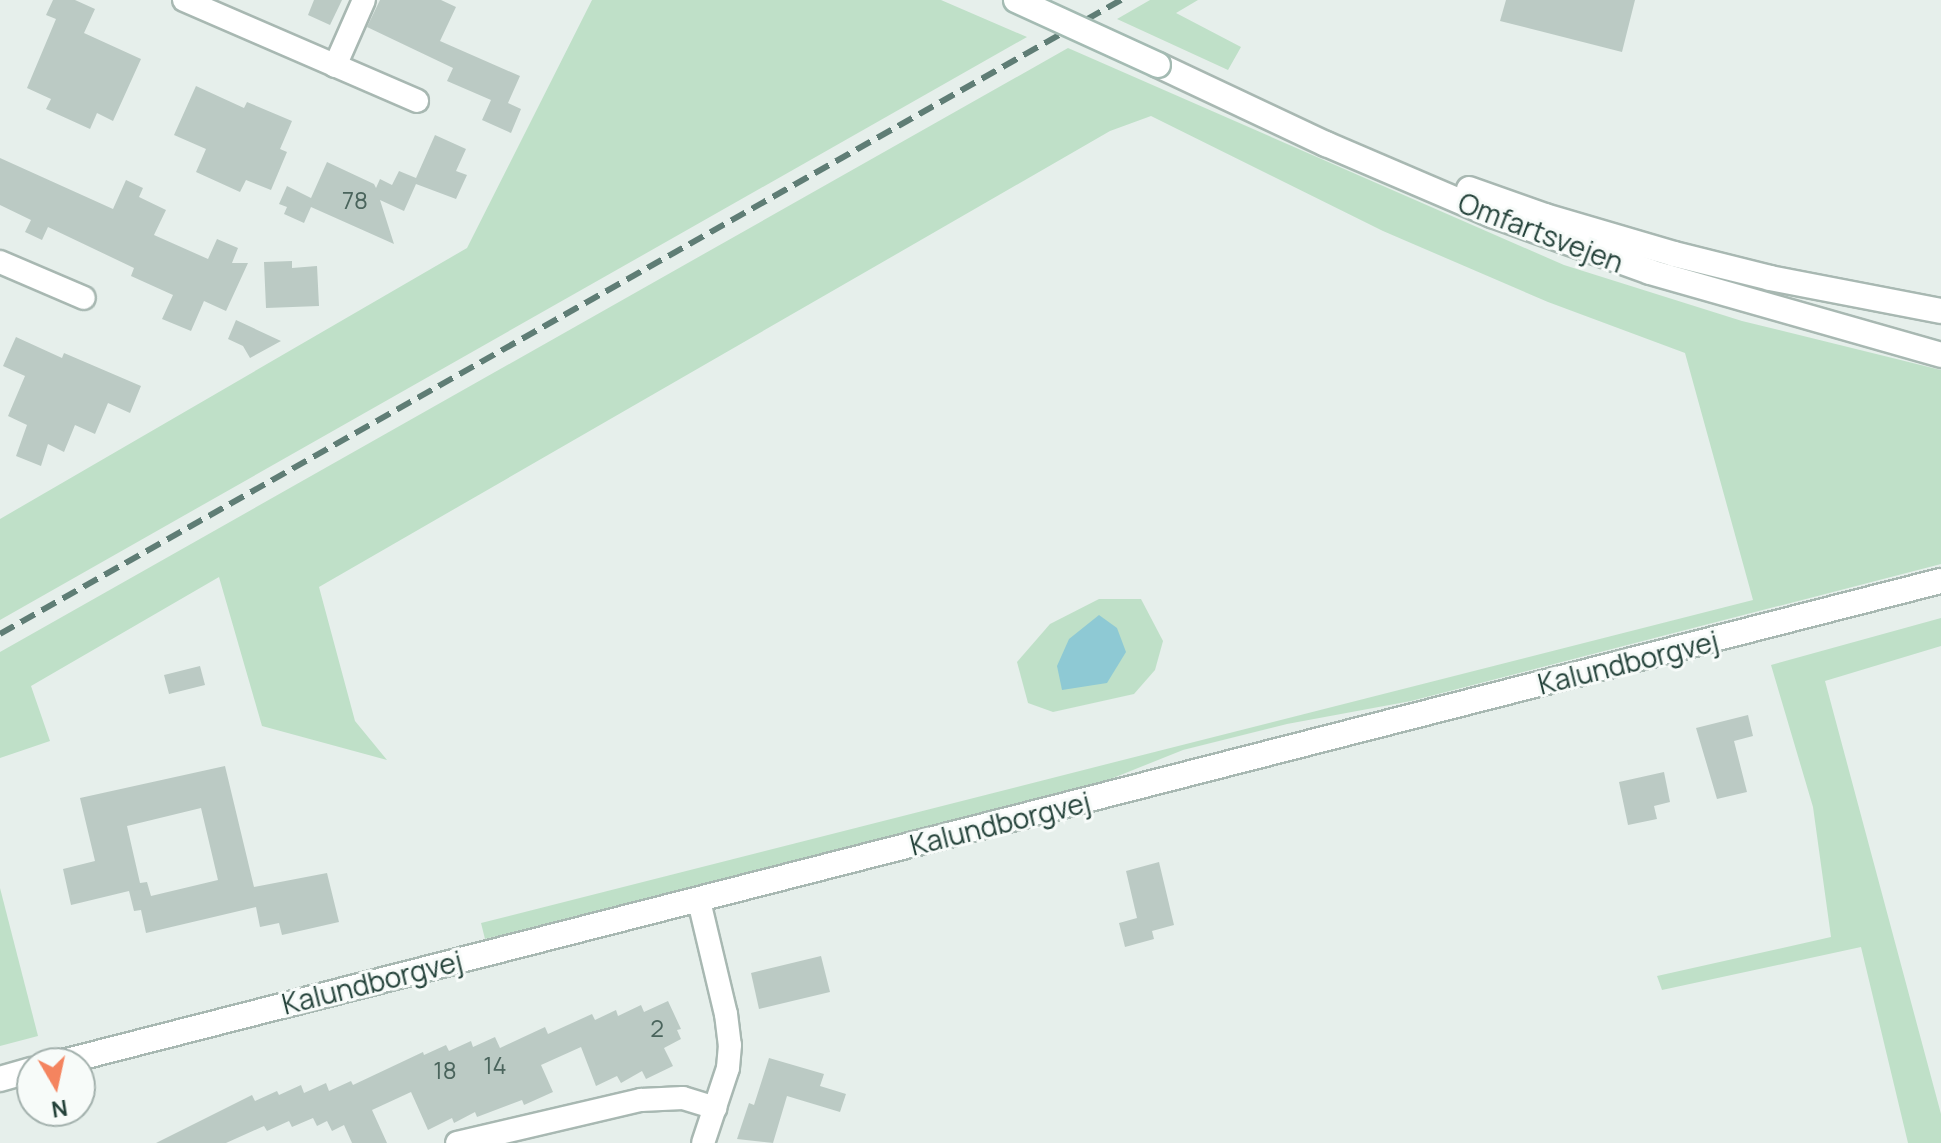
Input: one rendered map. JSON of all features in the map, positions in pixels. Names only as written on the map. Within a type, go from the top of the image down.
[{"type":"street","points":[[184,0],[417,101]]},
{"type":"street","points":[[335,66],[364,0]]},
{"type":"street","name":"Omfartsvejen","points":[[1016,0],[1326,144],[1492,215],[1650,272],[1941,355]]},
{"type":"street","name":"Omfartsvejen","points":[[1158,65],[1401,163],[1569,224],[1770,278],[1941,311]]},
{"type":"street","points":[[0,262],[84,298]]},
{"type":"street","name":"Kalundborgvej","points":[[96,1054],[1941,581]]},
{"type":"street","points":[[699,901],[729,1037],[728,1068],[703,1143]]},
{"type":"street","points":[[457,1143],[641,1100],[683,1098],[715,1108]]},
{"type":"green space","points":[[592,0],[941,0],[1027,37],[0,620],[0,519],[467,248]]},
{"type":"green space","points":[[1150,0],[1198,0],[1176,13],[1241,47],[1228,70],[1117,19]]},
{"type":"green space","points":[[1068,48],[1564,265],[1742,321],[1941,370],[1941,564],[1411,701],[1287,724],[1183,750],[1103,782],[485,939],[481,923],[1753,600],[1685,353],[1548,302],[1383,231],[1151,116],[1110,131],[319,587],[355,721],[387,760],[262,726],[219,577],[31,686],[50,741],[0,758],[0,652]]},
{"type":"green space","points":[[1099,599],[1141,599],[1163,641],[1155,670],[1134,694],[1053,712],[1028,703],[1017,662],[1050,624]]},
{"type":"green space","points":[[1941,618],[1941,646],[1825,681],[1941,1114],[1941,1143],[1908,1143],[1861,947],[1662,990],[1657,976],[1831,937],[1813,807],[1771,665]]},
{"type":"green space","points":[[0,888],[38,1036],[0,1046]]},
{"type":"water","points":[[1099,615],[1117,628],[1126,652],[1107,683],[1062,690],[1057,666],[1069,639]]},
{"type":"building","points":[[53,0],[75,0],[95,9],[84,33],[141,59],[113,121],[97,113],[90,129],[46,109],[51,99],[27,88],[56,19],[46,15]]},
{"type":"building","points":[[314,0],[342,0],[330,25],[308,15]]},
{"type":"building","points":[[380,0],[441,0],[456,7],[440,41],[520,76],[508,103],[521,109],[511,133],[482,120],[491,100],[447,81],[453,68],[367,27]]},
{"type":"building","points":[[1506,0],[1635,0],[1622,52],[1500,21]]},
{"type":"building","points":[[196,86],[244,108],[247,102],[292,121],[280,149],[287,152],[271,190],[246,180],[240,192],[196,172],[206,149],[174,135]]},
{"type":"building","points":[[435,135],[466,149],[456,171],[467,175],[456,199],[416,184],[404,211],[380,200],[394,244],[311,207],[304,223],[284,214],[287,207],[279,204],[287,186],[311,198],[327,162],[374,184],[376,188],[380,179],[392,185],[399,171],[416,178]]},
{"type":"building","points":[[0,158],[113,209],[126,180],[143,188],[139,197],[166,210],[154,235],[208,259],[217,239],[238,248],[232,263],[248,263],[226,311],[204,301],[191,331],[162,319],[173,295],[131,276],[134,268],[48,227],[42,240],[25,232],[31,220],[0,205]]},
{"type":"building","points":[[292,261],[292,268],[317,266],[319,306],[266,308],[264,262]]},
{"type":"building","points":[[236,320],[281,341],[250,358],[243,346],[228,339]]},
{"type":"building","points":[[16,337],[62,358],[64,353],[141,386],[130,413],[108,403],[95,434],[75,425],[64,452],[48,444],[41,466],[16,456],[27,425],[8,416],[25,376],[3,366]]},
{"type":"building","points":[[200,666],[205,685],[169,694],[164,675]]},
{"type":"building","points":[[1748,715],[1753,736],[1734,741],[1747,792],[1717,799],[1696,728]]},
{"type":"building","points":[[225,766],[254,887],[327,873],[339,922],[282,935],[279,923],[260,927],[256,907],[146,933],[141,910],[134,911],[129,891],[71,905],[63,869],[95,861],[80,798]],"holes":[[[201,808],[218,880],[151,896],[147,882],[140,883],[127,826]]]},
{"type":"building","points":[[1664,772],[1670,802],[1654,806],[1657,819],[1628,825],[1619,782]]},
{"type":"building","points":[[1159,862],[1174,925],[1152,931],[1154,939],[1125,947],[1119,923],[1137,918],[1126,871]]},
{"type":"building","points":[[821,956],[830,992],[759,1009],[751,973]]},
{"type":"building","points":[[668,1001],[681,1029],[677,1030],[681,1039],[664,1048],[673,1066],[646,1079],[642,1071],[621,1083],[617,1076],[596,1086],[581,1047],[541,1065],[553,1092],[524,1105],[522,1100],[477,1117],[475,1112],[454,1123],[452,1118],[428,1130],[411,1092],[372,1110],[387,1143],[352,1143],[344,1125],[332,1131],[327,1121],[317,1126],[313,1118],[292,1127],[289,1121],[267,1131],[264,1126],[226,1143],[156,1143],[252,1095],[255,1101],[301,1085],[304,1093],[326,1083],[329,1091],[351,1081],[353,1085],[423,1052],[424,1055],[446,1045],[449,1051],[471,1041],[473,1047],[495,1037],[500,1048],[545,1027],[548,1034],[592,1014],[595,1020],[616,1010],[618,1016],[641,1005],[644,1012]]},
{"type":"building","points":[[769,1058],[824,1074],[820,1086],[846,1094],[840,1112],[787,1096],[773,1143],[737,1139],[749,1103],[754,1105]]},
{"type":"railway","points":[[0,634],[1121,0]]}]
